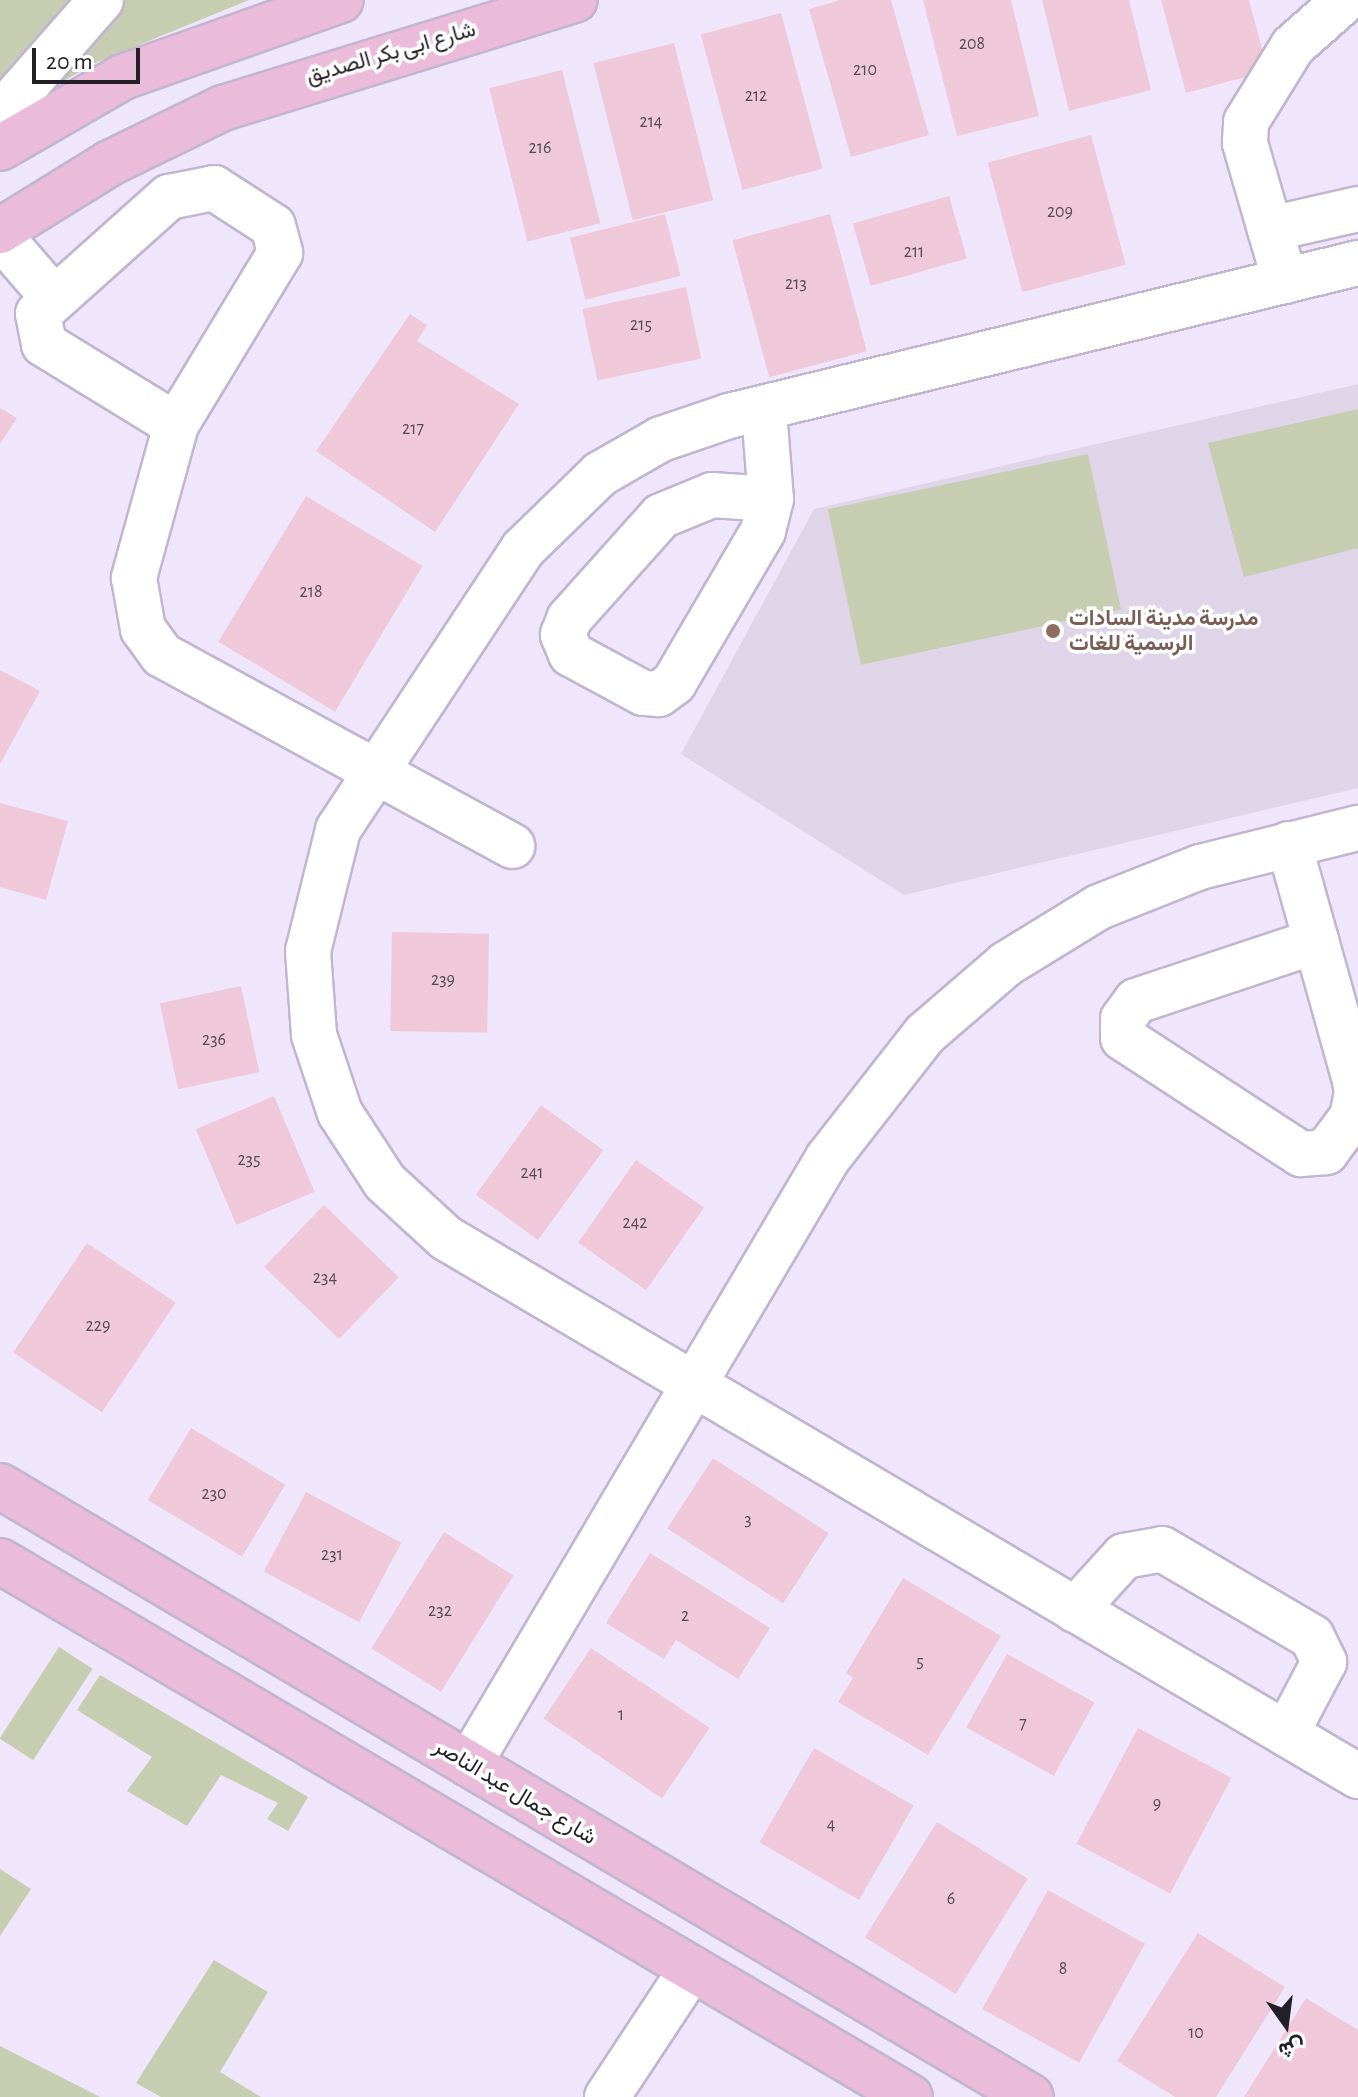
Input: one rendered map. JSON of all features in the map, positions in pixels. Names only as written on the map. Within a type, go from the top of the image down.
[{"type":"main road","points":[[0,148],[123,77],[341,0]]},
{"type":"main road","name":"شارع ابى بكر الصديق","points":[[0,234],[110,163],[223,108],[575,0]]},
{"type":"main road","name":"شارع جمال عبد الناصر","points":[[0,1486],[1031,2097]]},
{"type":"main road","points":[[0,1561],[910,2097]]},
{"type":"street","points":[[0,115],[101,0]]},
{"type":"street","points":[[1285,281],[1245,143],[1250,106],[1293,46],[1345,0]]},
{"type":"street","points":[[176,425],[44,344],[38,314],[52,296],[183,190],[231,193],[273,226],[276,262],[176,425],[134,578],[143,629],[162,655],[374,775],[512,846]]},
{"type":"street","points":[[1270,229],[1358,209]]},
{"type":"street","points":[[0,234],[52,296]]},
{"type":"street","points":[[1358,263],[661,439],[572,497],[523,549],[374,775],[323,869],[308,951],[314,1035],[340,1113],[385,1182],[446,1238],[1358,1776]]},
{"type":"street","points":[[764,411],[771,499],[763,531],[667,690],[643,693],[571,654],[563,635],[569,619],[661,516],[712,495],[771,499]]},
{"type":"street","points":[[469,1764],[857,1114],[963,998],[1099,907],[1200,867],[1358,828]]},
{"type":"street","points":[[1289,844],[1316,941],[1357,1092],[1352,1117],[1326,1152],[1301,1154],[1123,1038],[1123,1019],[1136,1001],[1316,941]]},
{"type":"street","points":[[1075,1610],[1124,1556],[1162,1549],[1312,1637],[1324,1662],[1286,1734]]},
{"type":"street","points":[[607,2097],[692,1968]]},
{"type":"shaded area","name":"مدرسة مدينة السادات الرسمية للغات","points":[[1358,384],[1358,788],[904,895],[681,754],[814,509]]},
{"type":"green space","points":[[0,0],[249,0],[95,63],[0,118]]},
{"type":"green space","points":[[1358,409],[1358,548],[1244,577],[1208,443]]},
{"type":"green space","points":[[1088,454],[1121,610],[861,665],[828,509]]},
{"type":"green space","points":[[59,1647],[93,1669],[33,1760],[0,1738]]},
{"type":"green space","points":[[100,1675],[308,1797],[288,1831],[267,1819],[278,1803],[221,1775],[187,1826],[127,1791],[152,1757],[77,1710]]},
{"type":"green space","points":[[0,1869],[31,1889],[0,1936]]},
{"type":"green space","points":[[214,1960],[268,1992],[220,2072],[261,2097],[161,2097],[136,2083]]},
{"type":"green space","points":[[0,2046],[100,2097],[0,2097]]},
{"type":"building","points":[[840,0],[891,0],[929,135],[851,157],[809,9]]},
{"type":"building","points":[[923,0],[1011,0],[1039,116],[957,136]]},
{"type":"building","points":[[1042,0],[1129,0],[1151,90],[1069,111]]},
{"type":"building","points":[[1161,0],[1249,0],[1268,71],[1186,93]]},
{"type":"building","points":[[781,13],[823,169],[742,190],[701,34]]},
{"type":"building","points":[[674,43],[713,200],[633,220],[593,63]]},
{"type":"building","points":[[562,70],[600,223],[527,241],[489,88]]},
{"type":"building","points":[[1091,135],[1126,264],[1022,292],[988,163]]},
{"type":"building","points":[[949,196],[967,258],[871,286],[853,224]]},
{"type":"building","points":[[665,214],[680,276],[585,300],[570,238]]},
{"type":"building","points":[[830,214],[867,351],[769,377],[732,240]]},
{"type":"building","points":[[686,287],[701,358],[597,380],[582,309]]},
{"type":"building","points":[[410,314],[427,325],[417,341],[519,404],[435,532],[316,451]]},
{"type":"building","points":[[0,408],[17,418],[0,444]]},
{"type":"building","points":[[306,496],[423,566],[335,712],[218,642]]},
{"type":"building","points":[[0,670],[40,691],[0,764]]},
{"type":"building","points":[[0,803],[68,821],[46,900],[0,887]]},
{"type":"building","points":[[392,932],[489,934],[487,1033],[390,1031]]},
{"type":"building","points":[[241,986],[259,1072],[178,1089],[160,1003]]},
{"type":"building","points":[[274,1096],[315,1192],[236,1225],[196,1129]]},
{"type":"building","points":[[541,1105],[603,1150],[538,1240],[476,1195]]},
{"type":"building","points":[[636,1160],[704,1208],[646,1290],[578,1243]]},
{"type":"building","points":[[324,1205],[399,1277],[339,1339],[264,1267]]},
{"type":"building","points":[[87,1243],[176,1303],[102,1412],[13,1352]]},
{"type":"building","points":[[191,1428],[285,1485],[242,1557],[148,1500]]},
{"type":"building","points":[[713,1458],[829,1533],[783,1604],[667,1528]]},
{"type":"building","points":[[306,1492],[401,1543],[359,1622],[264,1571]]},
{"type":"building","points":[[444,1532],[514,1575],[441,1692],[371,1648]]},
{"type":"building","points":[[650,1553],[770,1628],[738,1679],[676,1640],[664,1659],[606,1623]]},
{"type":"building","points":[[903,1578],[1001,1636],[928,1755],[838,1702],[853,1678],[846,1673]]},
{"type":"building","points":[[591,1648],[710,1728],[662,1798],[543,1718]]},
{"type":"building","points":[[1007,1654],[1094,1702],[1054,1776],[966,1727]]},
{"type":"building","points":[[1138,1728],[1232,1778],[1170,1893],[1076,1844]]},
{"type":"building","points":[[814,1748],[914,1806],[859,1900],[760,1842]]},
{"type":"building","points":[[937,1822],[1028,1879],[956,1994],[865,1937]]},
{"type":"building","points":[[1048,1890],[1145,1944],[1079,2063],[982,2009]]},
{"type":"building","points":[[1198,1933],[1285,1987],[1216,2097],[1175,2097],[1117,2061]]},
{"type":"building","points":[[1306,1998],[1358,2030],[1358,2097],[1244,2097]]},
{"type":"place","name":"مدرسة مدينة السادات الرسمية للغات","points":[[1053,631]]}]
